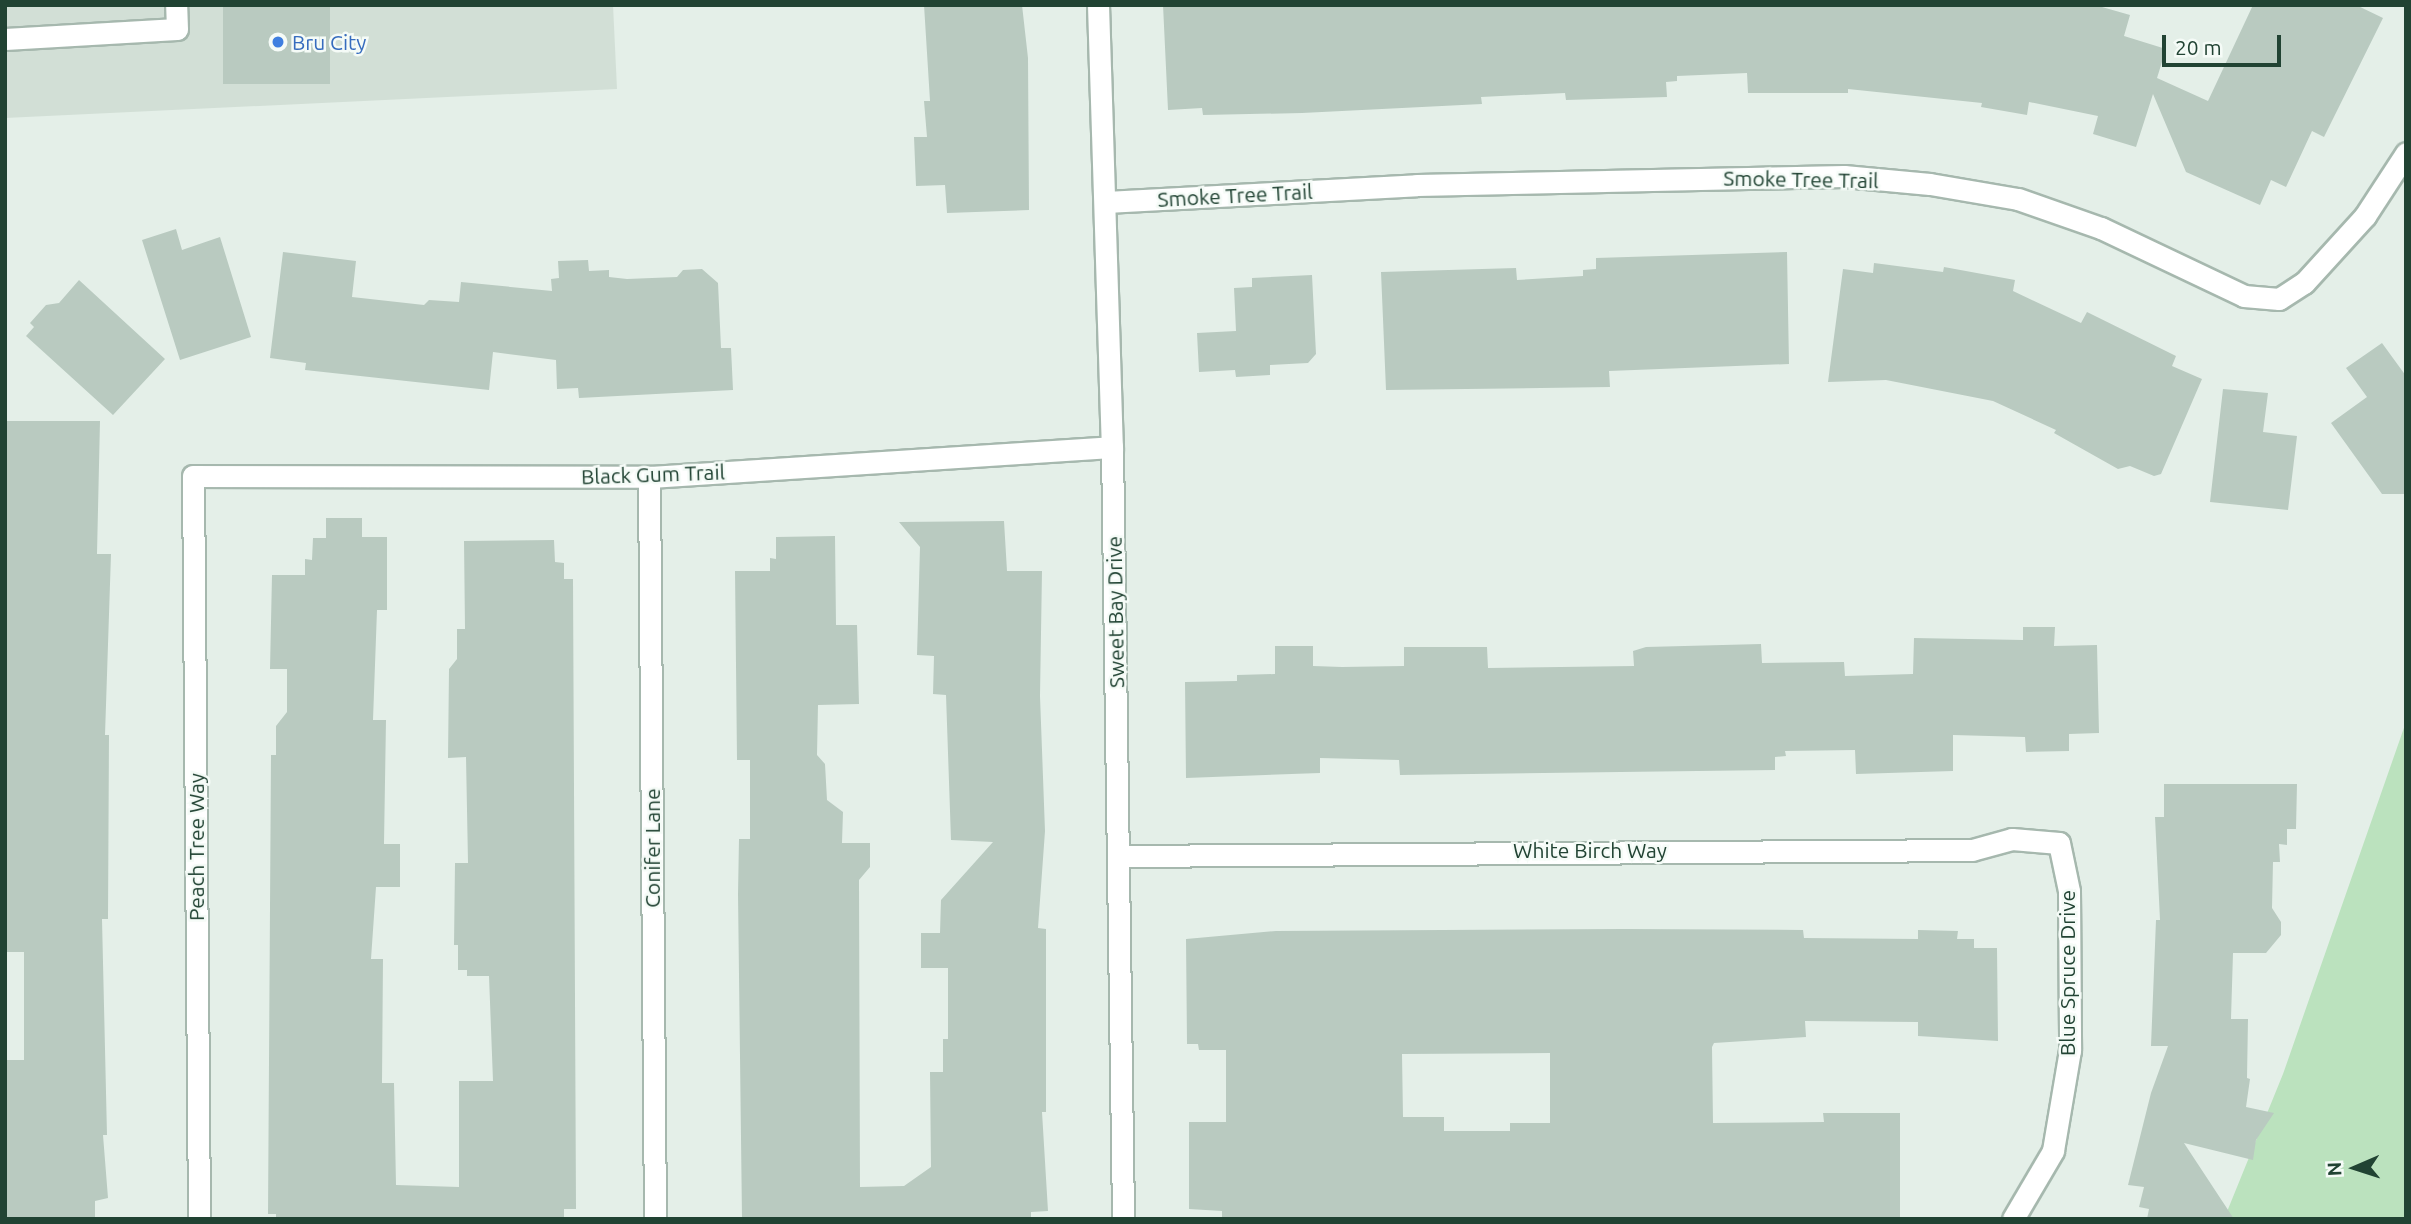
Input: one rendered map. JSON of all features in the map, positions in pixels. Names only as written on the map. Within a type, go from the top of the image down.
[{"type":"street","points":[[5,38],[177,29],[176,5]]},
{"type":"street","name":"Sweet Bay Drive","points":[[1098,5],[1112,447],[1123,1219]]},
{"type":"street","name":"Smoke Tree Trail","points":[[1106,202],[1417,185],[1844,176],[1930,184],[2018,199],[2101,228],[2244,296],[2279,299],[2304,284],[2365,216],[2406,153]]},
{"type":"street","name":"Black Gum Trail","points":[[193,476],[649,477],[1112,447]]},
{"type":"street","name":"Peach Tree Way","points":[[193,476],[199,1219]]},
{"type":"street","name":"Conifer Lane","points":[[649,477],[655,1219]]},
{"type":"street","name":"White Birch Way","points":[[1119,856],[1972,849],[2012,839],[2059,843]]},
{"type":"street","name":"Blue Spruce Drive","points":[[2013,1219],[2053,1151],[2070,1050],[2069,891],[2059,843]]},
{"type":"shaded area","points":[[5,5],[613,5],[617,89],[5,118]]},
{"type":"green space","points":[[2406,722],[2406,1219],[2224,1219],[2283,1074]]},
{"type":"building","name":"Bru City","points":[[223,5],[330,5],[330,84],[223,84]]},
{"type":"building","points":[[924,5],[1022,5],[1028,58],[1029,210],[947,213],[945,185],[916,186],[914,137],[927,137],[924,101],[930,101]]},
{"type":"building","points":[[1163,5],[2095,5],[2130,15],[2124,36],[2166,49],[2157,78],[2208,101],[2253,5],[2356,5],[2383,18],[2324,137],[2312,131],[2286,187],[2271,180],[2260,205],[2186,172],[2153,94],[2136,147],[2093,134],[2098,116],[2029,102],[2027,115],[1981,107],[1982,103],[1848,89],[1848,93],[1748,93],[1747,73],[1677,76],[1677,81],[1666,82],[1667,97],[1566,100],[1565,93],[1481,97],[1482,104],[1302,113],[1203,115],[1202,108],[1168,110]]},
{"type":"building","points":[[176,229],[182,250],[220,237],[251,337],[180,360],[142,240]]},
{"type":"building","points":[[283,252],[356,261],[352,297],[424,305],[429,300],[459,302],[461,282],[552,291],[551,279],[559,278],[558,261],[588,260],[589,271],[609,270],[609,277],[627,279],[677,277],[683,270],[702,269],[718,283],[721,348],[731,348],[733,390],[579,398],[578,388],[557,389],[556,360],[493,352],[489,390],[305,370],[306,363],[270,358]]},
{"type":"building","points":[[1787,252],[1789,364],[1609,371],[1610,387],[1386,390],[1381,272],[1516,268],[1517,280],[1583,276],[1583,270],[1596,269],[1596,258]]},
{"type":"building","points":[[1874,263],[1943,272],[1944,267],[2015,280],[2013,291],[2081,323],[2087,312],[2176,356],[2172,366],[2202,379],[2161,474],[2154,476],[2130,466],[2118,469],[2054,433],[2056,430],[1993,401],[1886,380],[1828,382],[1843,269],[1873,273]]},
{"type":"building","points":[[1312,275],[1316,354],[1308,363],[1270,365],[1270,375],[1236,377],[1235,370],[1199,372],[1197,333],[1236,331],[1234,288],[1252,287],[1252,278]]},
{"type":"building","points":[[79,280],[165,359],[113,415],[26,336],[34,327],[30,323],[46,305],[59,303]]},
{"type":"building","points":[[2382,343],[2406,376],[2406,494],[2382,494],[2331,423],[2367,397],[2346,368]]},
{"type":"building","points":[[2223,389],[2268,393],[2263,432],[2297,436],[2288,510],[2210,502]]},
{"type":"building","points":[[5,421],[100,421],[97,554],[111,554],[105,735],[109,735],[108,919],[102,919],[107,1135],[103,1135],[108,1198],[95,1201],[95,1219],[5,1219],[5,1060],[24,1060],[24,952],[5,952]]},
{"type":"building","points":[[326,518],[362,518],[362,537],[387,537],[387,610],[377,610],[373,720],[386,720],[384,844],[400,844],[400,887],[376,887],[371,959],[383,959],[382,1083],[394,1083],[396,1185],[459,1187],[459,1081],[493,1081],[489,976],[467,976],[467,970],[458,970],[458,945],[454,945],[455,863],[468,863],[466,757],[448,758],[449,669],[457,659],[457,629],[465,629],[464,541],[554,540],[555,562],[564,563],[564,579],[573,579],[576,1209],[564,1209],[564,1219],[276,1219],[276,1214],[268,1214],[271,755],[276,755],[276,726],[287,712],[287,669],[270,669],[272,575],[305,575],[305,559],[312,560],[313,538],[326,538]]},
{"type":"building","points":[[1004,521],[1007,571],[1042,571],[1040,696],[1045,831],[1038,928],[1046,929],[1046,1112],[1042,1112],[1048,1211],[1031,1212],[1031,1219],[742,1219],[738,894],[739,839],[750,839],[750,760],[737,760],[735,571],[770,571],[770,558],[776,559],[776,537],[835,536],[836,625],[857,625],[859,704],[818,705],[817,755],[825,764],[827,800],[843,812],[842,843],[870,843],[870,867],[859,880],[860,1187],[904,1186],[931,1167],[930,1072],[943,1072],[943,1039],[948,1039],[948,968],[921,968],[921,933],[940,933],[941,900],[993,842],[951,840],[946,695],[933,694],[934,656],[917,655],[920,547],[899,522]]},
{"type":"building","points":[[2023,627],[2055,627],[2054,646],[2097,645],[2099,733],[2069,734],[2069,751],[2026,752],[2025,737],[1953,735],[1953,771],[1856,774],[1855,750],[1785,751],[1786,756],[1775,757],[1775,770],[1400,775],[1399,760],[1320,758],[1320,773],[1186,778],[1185,682],[1237,681],[1237,675],[1275,674],[1275,646],[1313,646],[1313,666],[1342,667],[1404,666],[1404,647],[1487,647],[1488,668],[1634,666],[1633,651],[1646,647],[1761,644],[1762,663],[1844,662],[1845,676],[1913,674],[1914,638],[2023,640]]},
{"type":"building","points":[[2164,784],[2297,784],[2296,829],[2287,829],[2287,845],[2279,844],[2280,862],[2273,862],[2272,908],[2281,922],[2281,935],[2266,953],[2233,953],[2231,1019],[2248,1019],[2247,1078],[2250,1079],[2246,1107],[2274,1113],[2256,1140],[2253,1160],[2184,1143],[2234,1219],[2147,1219],[2149,1209],[2139,1207],[2144,1187],[2128,1185],[2151,1093],[2168,1046],[2151,1046],[2156,920],[2160,920],[2155,817],[2164,817]]},
{"type":"building","points":[[1803,930],[1804,938],[1918,939],[1918,930],[1958,931],[1957,939],[1974,939],[1974,948],[1997,948],[1998,1041],[1918,1036],[1918,1022],[1805,1021],[1806,1037],[1714,1043],[1713,1123],[1824,1122],[1823,1113],[1900,1113],[1900,1219],[1222,1219],[1222,1211],[1189,1209],[1189,1122],[1226,1122],[1226,1050],[1199,1050],[1198,1044],[1187,1044],[1186,939],[1276,931]],"holes":[[[1550,1053],[1550,1123],[1510,1123],[1510,1131],[1444,1131],[1444,1117],[1403,1117],[1402,1054]]]},
{"type":"place","name":"Bru City","points":[[278,42]]}]
